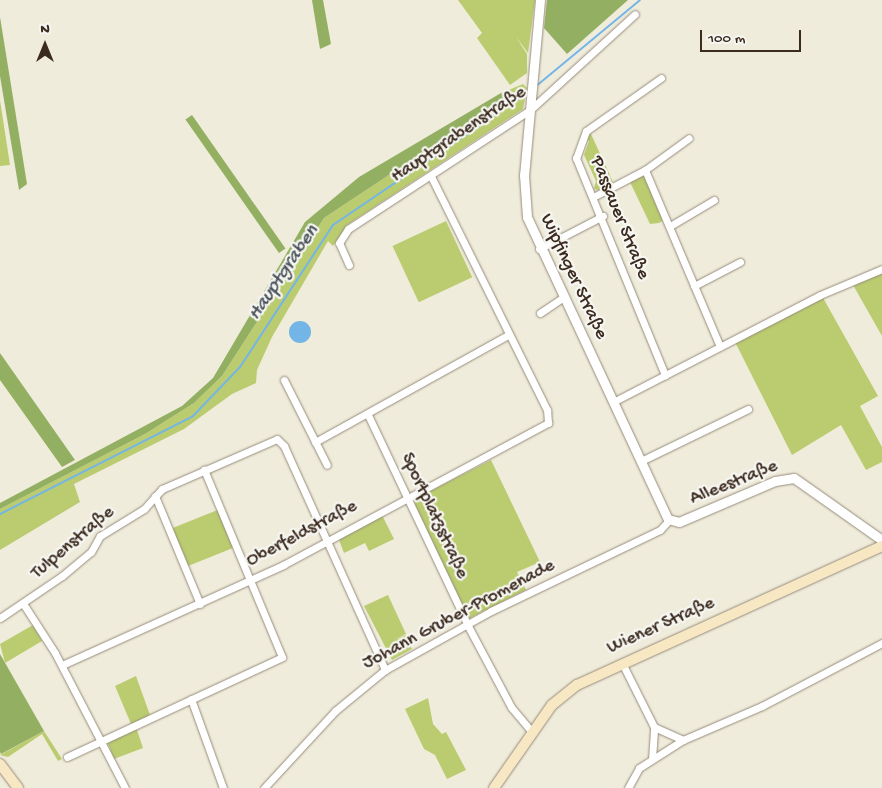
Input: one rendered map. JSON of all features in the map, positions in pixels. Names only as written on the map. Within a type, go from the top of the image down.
[{"type":"main road","name":"Wiener Straße","points":[[494,788],[532,733],[567,691],[622,663],[882,546]]},
{"type":"main road","points":[[0,764],[18,788]]},
{"type":"street","name":"Wipfinger Straße","points":[[540,0],[524,198],[539,249],[669,520]]},
{"type":"street","name":"Hauptgrabenstraße","points":[[349,265],[339,243],[348,230],[530,108],[635,14]]},
{"type":"street","name":"Passauer Straße","points":[[661,78],[586,131],[578,142],[578,165],[595,196],[665,375]]},
{"type":"street","points":[[595,196],[645,170],[690,138]]},
{"type":"street","points":[[645,170],[720,347]]},
{"type":"street","points":[[315,442],[368,415],[508,335],[431,176]]},
{"type":"street","points":[[670,226],[714,200]]},
{"type":"street","points":[[539,249],[603,216]]},
{"type":"street","points":[[694,286],[740,262]]},
{"type":"street","points":[[613,402],[820,295],[882,269]]},
{"type":"street","points":[[540,313],[562,298]]},
{"type":"street","name":"Oberfeldstraße","points":[[62,665],[250,581],[537,430],[550,417],[508,335]]},
{"type":"street","points":[[284,380],[327,465]]},
{"type":"street","points":[[641,461],[748,409]]},
{"type":"street","name":"Sportplatzstraße","points":[[368,415],[468,626],[511,707],[532,733]]},
{"type":"street","name":"Tulpenstraße","points":[[0,618],[24,604],[92,552],[100,536],[144,509],[155,496],[204,470],[273,440],[284,446],[328,540]]},
{"type":"street","points":[[67,756],[282,657],[204,470]]},
{"type":"street","name":"Alleestraße","points":[[669,520],[679,522],[775,481],[794,478],[882,540]]},
{"type":"street","points":[[155,496],[200,604]]},
{"type":"street","name":"Johann Gruber-Promenade","points":[[264,788],[335,710],[385,670],[468,626],[660,530],[669,520]]},
{"type":"street","points":[[328,540],[385,670]]},
{"type":"street","points":[[24,604],[62,665],[125,788]]},
{"type":"street","points":[[628,788],[639,768],[682,740],[762,706],[882,643]]},
{"type":"street","points":[[622,663],[654,727],[652,759]]},
{"type":"street","points":[[191,699],[223,788]]},
{"type":"street","points":[[654,727],[682,740]]},
{"type":"green space","points":[[312,0],[323,0],[331,44],[320,49]]},
{"type":"green space","points":[[458,0],[535,0],[528,53],[516,37],[527,54],[527,73],[510,85],[477,38],[482,33]]},
{"type":"green space","points":[[547,0],[628,0],[567,54],[544,28]]},
{"type":"green space","points":[[0,17],[27,184],[19,190],[0,76]]},
{"type":"green space","points":[[523,84],[527,88],[523,109],[347,225],[333,246],[328,241],[272,337],[257,370],[256,383],[232,394],[184,429],[74,484],[80,502],[0,550],[0,509],[145,434],[194,403],[222,376],[324,218],[505,98],[501,93]]},
{"type":"green space","points":[[501,93],[505,98],[324,218],[222,376],[194,403],[145,434],[0,509],[0,503],[182,406],[213,378],[305,222],[359,177]]},
{"type":"green space","points":[[0,100],[10,165],[0,166]]},
{"type":"green space","points":[[192,115],[285,249],[279,253],[185,120]]},
{"type":"green space","points":[[591,134],[614,184],[601,191],[594,189],[596,181],[584,155],[589,141],[585,139]]},
{"type":"green space","points":[[644,174],[664,220],[659,223],[650,224],[630,182]]},
{"type":"green space","points":[[446,221],[472,277],[419,302],[393,246]]},
{"type":"green space","points":[[882,274],[882,336],[853,285]]},
{"type":"green space","points":[[822,296],[878,396],[860,406],[882,447],[882,462],[866,470],[841,425],[792,455],[734,340]]},
{"type":"green space","points":[[0,353],[75,460],[62,467],[0,380]]},
{"type":"green space","points":[[491,460],[540,562],[517,572],[526,590],[468,619],[413,500]]},
{"type":"green space","points":[[220,509],[235,547],[188,566],[173,528]]},
{"type":"green space","points":[[382,515],[394,539],[369,551],[365,543],[344,553],[339,540]]},
{"type":"green space","points":[[388,595],[406,634],[394,640],[406,635],[412,649],[392,660],[364,606]]},
{"type":"green space","points":[[33,625],[42,641],[5,663],[0,644]]},
{"type":"green space","points":[[0,654],[44,731],[1,754],[0,752]]},
{"type":"green space","points":[[136,676],[150,715],[131,724],[115,686]]},
{"type":"green space","points":[[428,698],[433,724],[442,734],[446,732],[466,770],[447,779],[435,755],[424,749],[405,709]]},
{"type":"green space","points":[[136,727],[143,748],[114,759],[107,741]]},
{"type":"green space","points":[[44,731],[62,759],[58,761],[42,734],[8,757],[0,755]]},
{"type":"water","points":[[296,321],[304,321],[311,328],[311,336],[304,343],[296,343],[289,336],[289,328]]},
{"type":"waterway","name":"Hauptgraben","points":[[535,87],[640,0]]},
{"type":"waterway","name":"Hauptgraben","points":[[0,514],[193,416],[240,367],[333,225],[527,93]]}]
